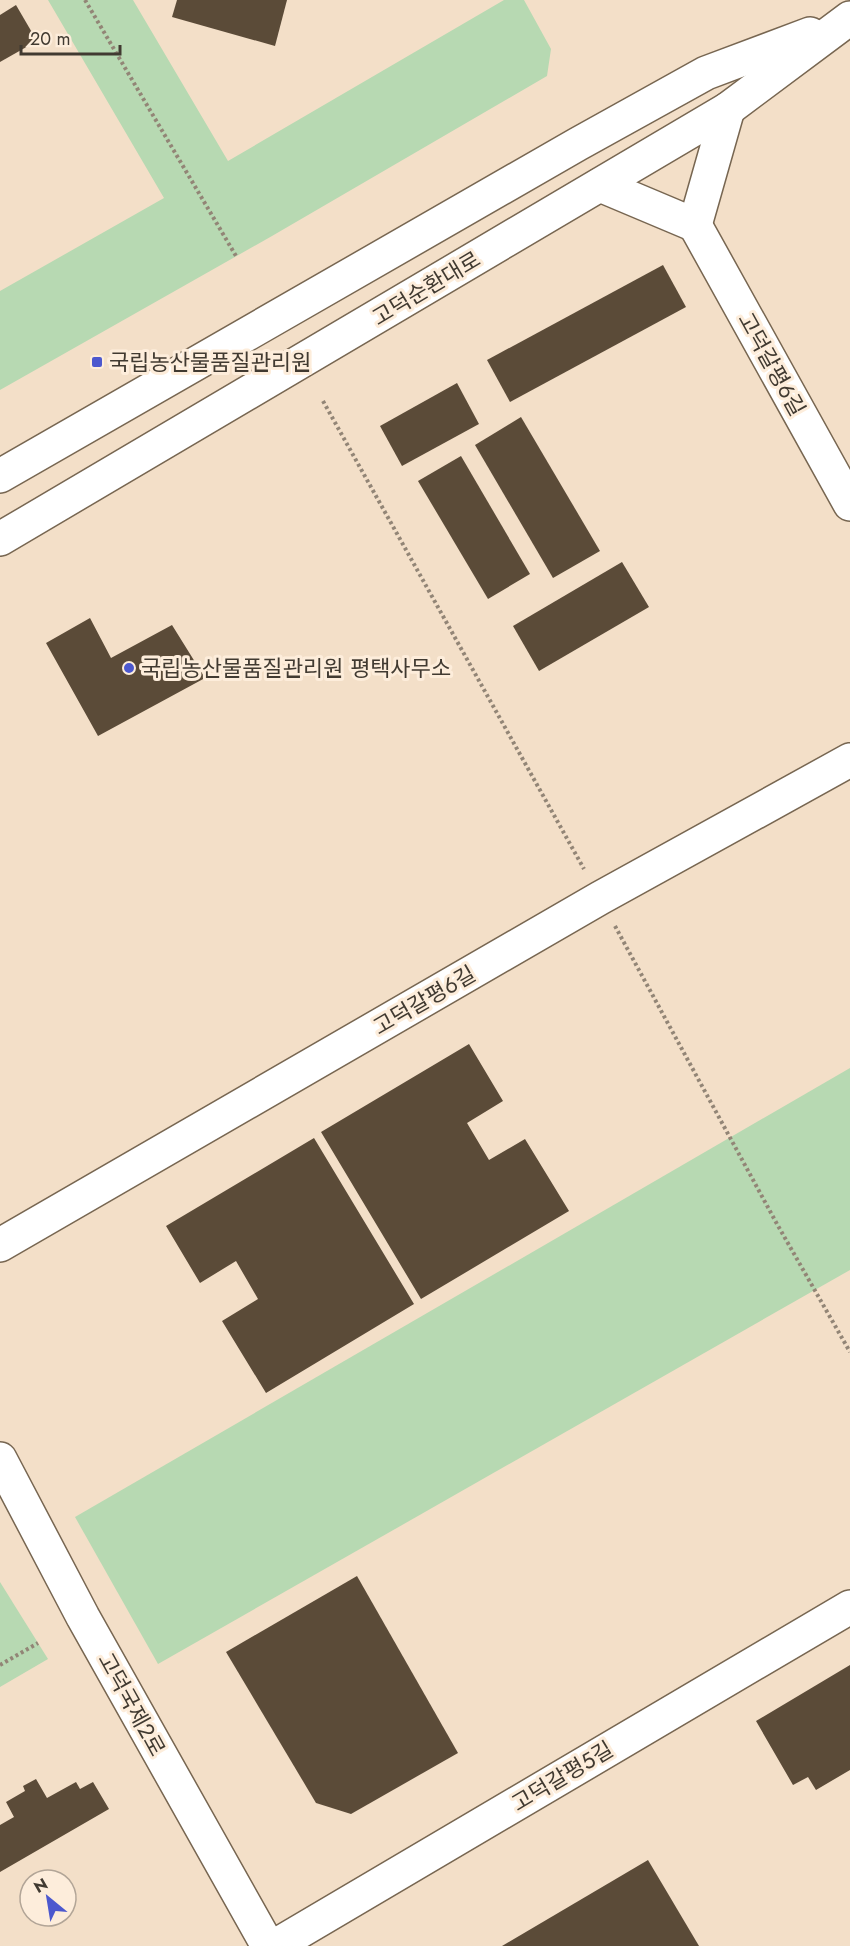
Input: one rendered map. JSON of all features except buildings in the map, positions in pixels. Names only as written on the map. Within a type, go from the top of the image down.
[{"type":"street","name":"고덕순환대로","points":[[0,539],[728,109],[846,20]]},
{"type":"street","name":"고덕순환대로","points":[[0,476],[706,73],[846,20]]},
{"type":"street","points":[[600,185],[695,225],[728,109]]},
{"type":"street","name":"고덕갈평6길","points":[[695,225],[850,504]]},
{"type":"street","name":"고덕갈평6길","points":[[0,1245],[600,898],[850,760]]},
{"type":"street","name":"고덕국제2로","points":[[0,1459],[83,1617],[268,1946]]},
{"type":"street","name":"고덕갈평5길","points":[[274,1946],[850,1607]]},
{"type":"path","points":[[85,0],[236,256]]},
{"type":"path","points":[[0,1665],[38,1643]]},
{"type":"green space","points":[[48,0],[133,0],[228,161],[504,0],[524,0],[551,49],[547,76],[272,236],[0,390],[0,291],[164,198]]},
{"type":"green space","points":[[850,1068],[850,1270],[158,1664],[75,1517]]},
{"type":"green space","points":[[0,1582],[48,1659],[0,1687]]},
{"type":"place","name":"국립농산물품질관리원","points":[[97,362]]},
{"type":"place","name":"국립농산물품질관리원 평택사무소","points":[[129,668]]}]
